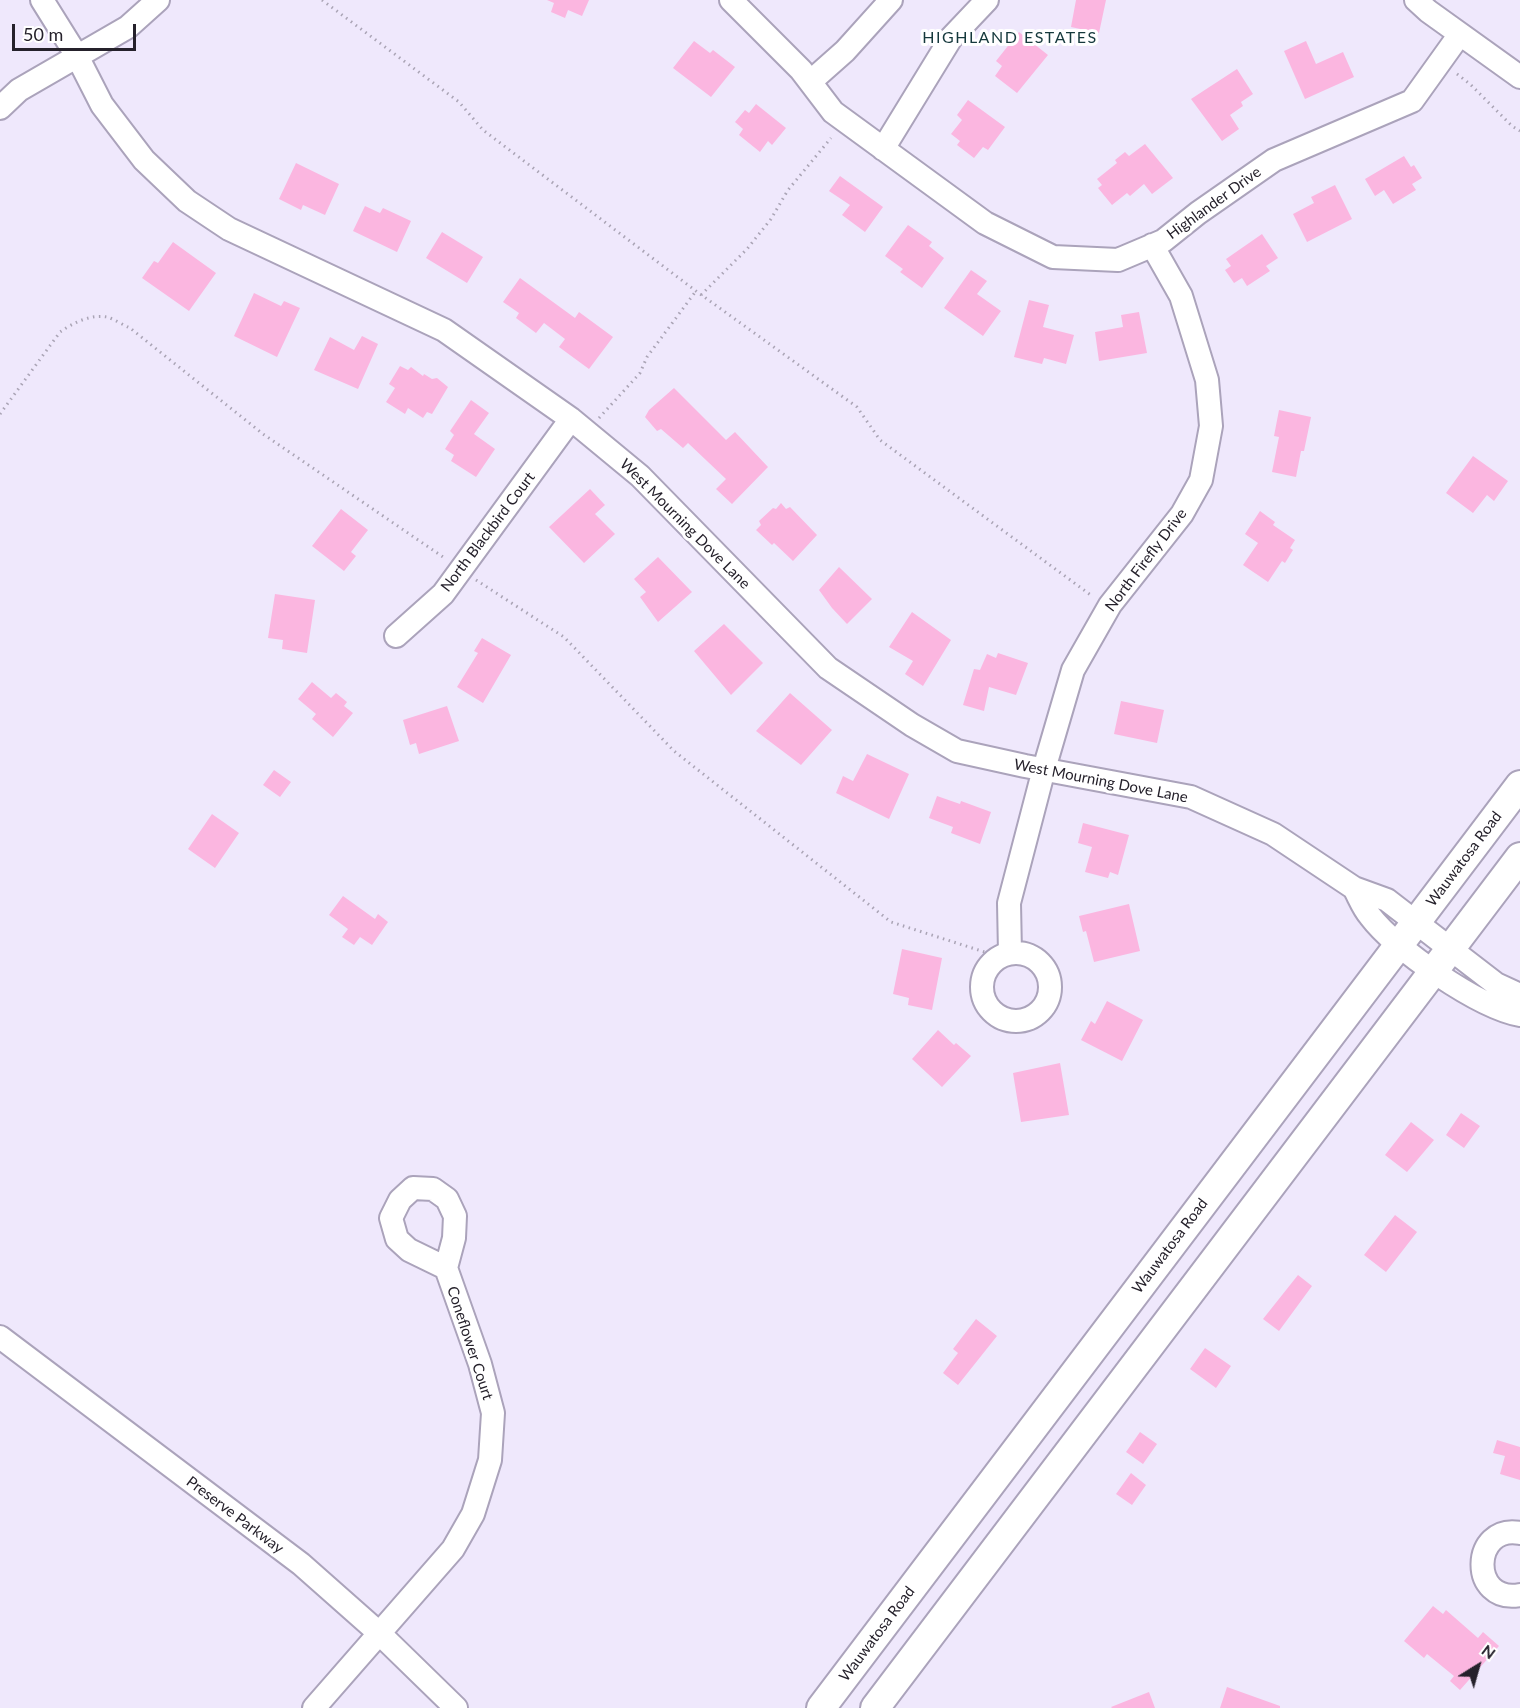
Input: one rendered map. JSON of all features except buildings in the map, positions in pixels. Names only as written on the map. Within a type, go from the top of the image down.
[{"type":"main road","name":"Wauwatosa Road","points":[[821,1708],[1520,785]]},
{"type":"main road","points":[[875,1708],[1520,857]]},
{"type":"street","name":"West Mourning Dove Lane","points":[[42,0],[77,56],[102,105],[144,160],[187,201],[229,229],[444,330],[580,426],[640,476],[828,668],[912,725],[957,751],[1191,797],[1274,834],[1354,888],[1387,900],[1407,934],[1441,960]]},
{"type":"street","points":[[0,108],[19,90],[128,27],[158,0]]},
{"type":"street","name":"Highlander Drive","points":[[731,0],[801,70],[833,112],[985,223],[1053,257],[1118,260],[1163,241],[1198,213],[1274,160],[1412,101],[1460,34]]},
{"type":"street","points":[[810,82],[845,51],[891,0]]},
{"type":"street","points":[[883,149],[951,38],[987,0]]},
{"type":"street","points":[[1416,0],[1520,77]]},
{"type":"street","name":"North Firefly Drive","points":[[1003,956],[1009,903],[1073,670],[1108,608],[1182,514],[1201,480],[1211,426],[1207,380],[1181,296],[1152,245]]},
{"type":"street","name":"North Blackbird Court","points":[[396,636],[443,594],[580,426]]},
{"type":"street","points":[[1441,960],[1520,995]]},
{"type":"street","points":[[1441,960],[1486,1004],[1520,1016]]},
{"type":"street","name":"Coneflower Court","points":[[314,1708],[453,1549],[473,1514],[490,1460],[493,1413],[480,1364],[446,1268]]},
{"type":"street","name":"Preserve Parkway","points":[[0,1337],[301,1564],[379,1634],[456,1708]]},
{"type":"street","points":[[1520,1533],[1506,1533],[1496,1538],[1484,1553],[1482,1564],[1483,1574],[1488,1584],[1496,1591],[1506,1596],[1520,1595]]},
{"type":"path","points":[[322,0],[459,102],[483,130],[701,295],[857,407],[880,440],[1108,608]]},
{"type":"path","points":[[1457,74],[1520,131]]},
{"type":"path","points":[[701,295],[747,249],[771,219],[788,190],[831,138]]},
{"type":"path","points":[[580,426],[601,416],[640,373],[647,357],[696,291]]},
{"type":"path","points":[[0,414],[60,332],[72,323],[106,317],[130,328],[263,434],[461,570],[564,637],[674,752],[891,922],[1003,956]]},
{"type":"district","name":"HIGHLAND ESTATES","points":[[1010,38]]}]
